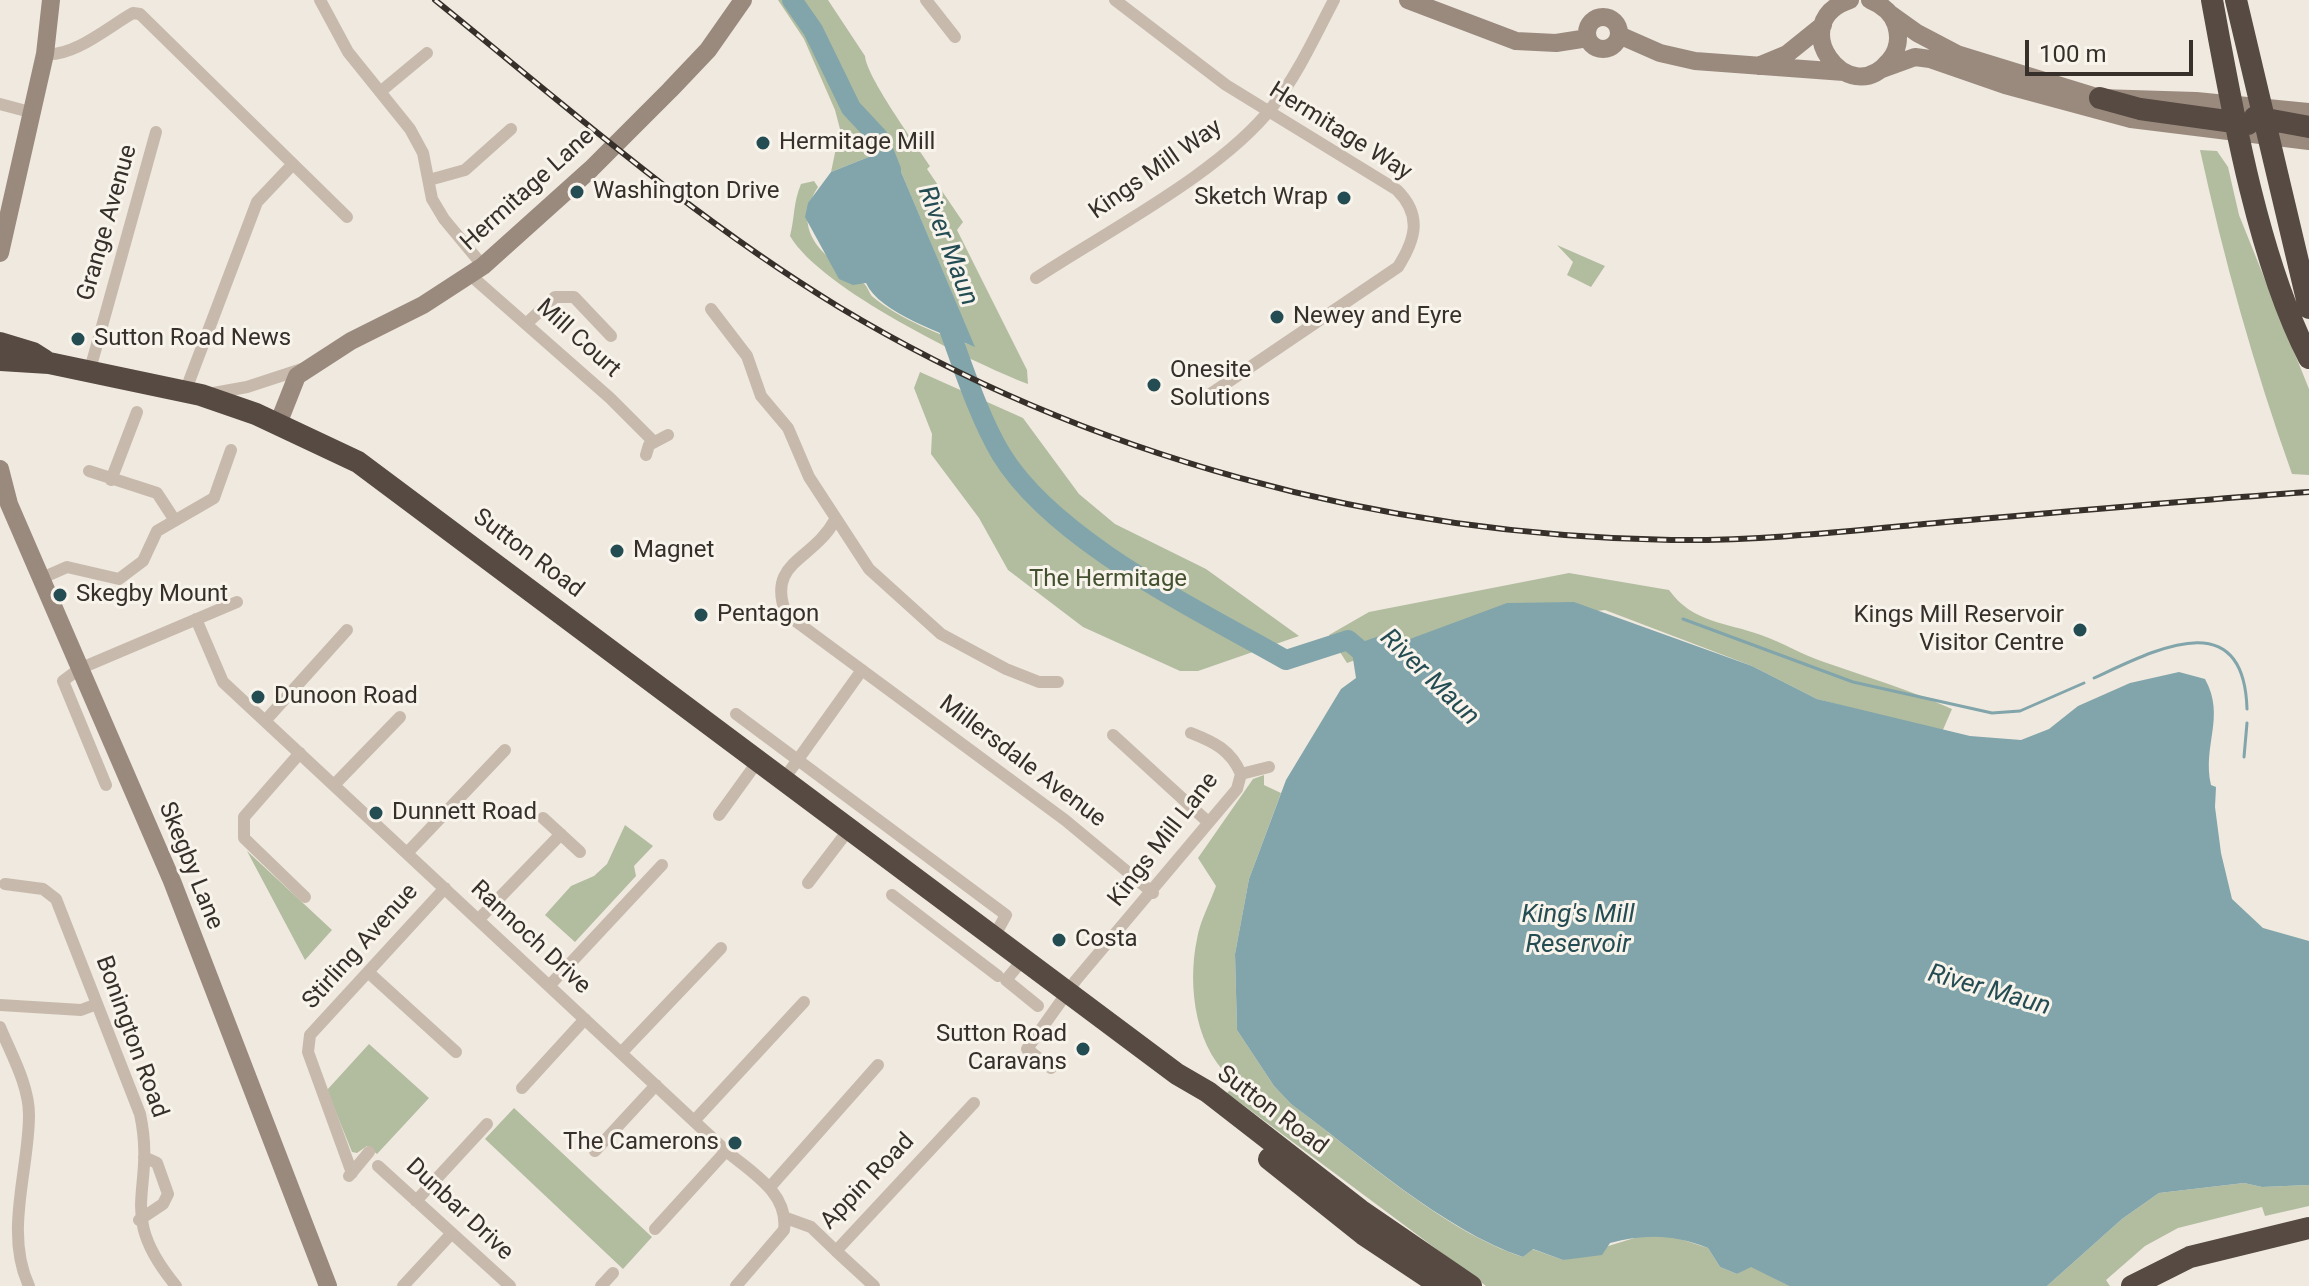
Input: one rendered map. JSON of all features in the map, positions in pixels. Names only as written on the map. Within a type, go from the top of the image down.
[{"type":"highway","points":[[2212,0],[2309,308]]},
{"type":"highway","points":[[2226,0],[2250,121],[2302,317],[2306,352]]},
{"type":"highway","points":[[2236,0],[2250,121]]},
{"type":"highway","points":[[2100,98],[2140,109],[2309,127]]},
{"type":"highway","name":"Sutton Road","points":[[0,343],[33,353],[49,363]]},
{"type":"highway","name":"Sutton Road","points":[[5,366],[49,363],[193,394],[278,424],[358,462],[1069,990],[1177,1074],[1200,1103],[1325,1194]]},
{"type":"highway","points":[[1325,1194],[1441,1286]]},
{"type":"highway","points":[[1325,1194],[1471,1286]]},
{"type":"highway","points":[[2132,1286],[2190,1257],[2309,1228]]},
{"type":"street","points":[[0,253],[6,200],[45,54],[51,0]]},
{"type":"street","points":[[140,14],[144,0]]},
{"type":"street","points":[[320,0],[348,52],[410,129],[423,153],[432,199],[476,270]]},
{"type":"street","name":"Hermitage Lane","points":[[193,394],[247,387],[305,368],[423,305],[476,270],[591,169],[670,90],[708,50],[743,0]]},
{"type":"street","points":[[926,0],[955,37]]},
{"type":"street","name":"Hermitage Way","points":[[1115,0],[1226,85],[1397,190],[1414,215],[1415,235],[1398,267],[1200,401]]},
{"type":"street","name":"Kings Mill Way","points":[[1036,278],[1225,155],[1268,111],[1295,74],[1334,0]]},
{"type":"street","points":[[1408,0],[1516,41],[1556,43],[1588,38]]},
{"type":"street","points":[[1758,66],[1787,54],[1830,12],[1850,0]]},
{"type":"street","points":[[1881,5],[1897,27],[1898,42],[1893,57],[1882,69]]},
{"type":"street","points":[[1881,5],[1937,46],[2100,98]]},
{"type":"street","points":[[1619,35],[1614,45],[1603,49],[1591,44],[1587,27],[1596,9],[1613,19],[1619,35],[1660,53],[1695,61],[1867,75],[1915,57],[2131,119],[2250,121],[2309,112]]},
{"type":"street","points":[[1830,12],[1823,49],[1831,63],[1844,72]]},
{"type":"street","points":[[45,54],[57,55],[69,50],[133,13],[140,14],[347,217]]},
{"type":"street","points":[[380,92],[427,53]]},
{"type":"street","points":[[0,104],[30,112]]},
{"type":"street","points":[[2250,121],[2309,141]]},
{"type":"street","points":[[429,180],[465,170],[511,129]]},
{"type":"street","name":"Grange Avenue","points":[[89,373],[156,132]]},
{"type":"street","points":[[193,394],[257,202],[293,164]]},
{"type":"street","name":"Mill Court","points":[[476,270],[526,324],[610,398],[653,441]]},
{"type":"street","points":[[526,324],[555,297],[574,297],[611,336]]},
{"type":"street","points":[[711,309],[747,356],[761,396],[788,428],[809,477],[869,569],[941,634],[1006,669],[1039,682],[1058,682]]},
{"type":"street","points":[[278,424],[291,385],[305,368]]},
{"type":"street","points":[[111,480],[137,412]]},
{"type":"street","points":[[646,455],[653,441],[668,435]]},
{"type":"street","points":[[42,578],[67,567],[119,579],[143,561],[157,531],[214,498],[231,450]]},
{"type":"street","name":"Skegby Lane","points":[[0,469],[4,507],[42,578],[172,881],[328,1286]]},
{"type":"street","points":[[89,471],[157,493],[174,519]]},
{"type":"street","name":"Millersdale Avenue","points":[[835,520],[811,552],[790,566],[781,578],[778,595],[786,614],[1065,820],[1153,893]]},
{"type":"street","points":[[106,785],[63,681],[79,669],[237,602]]},
{"type":"street","name":"Rannoch Drive","points":[[196,619],[223,682],[726,1151],[770,1187],[786,1218]]},
{"type":"street","points":[[265,721],[347,630]]},
{"type":"street","points":[[784,779],[796,758],[862,670]]},
{"type":"street","points":[[736,714],[1006,915],[995,935]]},
{"type":"street","points":[[334,785],[400,717]]},
{"type":"street","points":[[1191,733],[1214,742],[1234,757],[1241,774]]},
{"type":"street","points":[[1113,735],[1208,822]]},
{"type":"street","points":[[407,853],[505,750]]},
{"type":"street","points":[[300,753],[244,817],[242,828],[244,838],[305,897]]},
{"type":"street","points":[[719,815],[758,761]]},
{"type":"street","name":"Kings Mill Lane","points":[[1051,1068],[1027,1049],[1069,990],[1237,789],[1241,774],[1269,767]]},
{"type":"street","points":[[543,818],[580,852]]},
{"type":"street","points":[[808,883],[850,828]]},
{"type":"street","points":[[478,920],[561,834]]},
{"type":"street","points":[[549,986],[662,865]]},
{"type":"street","name":"Bonington Road","points":[[5,884],[43,889],[56,899],[140,1114],[144,1157],[139,1220],[156,1262],[176,1286]]},
{"type":"street","points":[[910,909],[927,886]]},
{"type":"street","name":"Stirling Avenue","points":[[369,1152],[350,1174],[308,1052],[310,1035],[445,888]]},
{"type":"street","points":[[892,895],[998,976]]},
{"type":"street","points":[[621,1053],[721,948]]},
{"type":"street","points":[[1025,957],[1006,980],[1038,1006]]},
{"type":"street","points":[[368,972],[456,1052]]},
{"type":"street","points":[[694,1121],[804,1002]]},
{"type":"street","points":[[0,1005],[81,1010],[97,1004]]},
{"type":"street","points":[[522,1088],[585,1019]]},
{"type":"street","points":[[0,1027],[23,1081],[29,1112],[18,1238],[29,1286]]},
{"type":"street","points":[[770,1187],[878,1065]]},
{"type":"street","points":[[595,1151],[656,1085]]},
{"type":"street","name":"Appin Road","points":[[786,1218],[811,1227],[836,1251],[974,1103]]},
{"type":"street","points":[[416,1201],[487,1124]]},
{"type":"street","points":[[655,1229],[726,1151]]},
{"type":"street","points":[[139,1220],[163,1204],[168,1194],[157,1163],[144,1157]]},
{"type":"street","name":"Dunbar Drive","points":[[378,1166],[510,1286]]},
{"type":"street","points":[[736,1286],[776,1242],[786,1218]]},
{"type":"street","points":[[403,1286],[452,1233]]},
{"type":"street","points":[[836,1251],[874,1286]]},
{"type":"street","points":[[601,1286],[613,1273]]},
{"type":"green space","points":[[778,0],[828,0],[865,56],[882,94],[963,222],[957,230],[1027,370],[1028,384],[970,359],[863,300],[807,257],[790,236],[801,184],[814,181],[818,187],[807,218],[816,244],[825,254],[865,284],[873,297],[895,313],[974,346],[899,167],[883,147],[876,154],[831,172],[840,129],[835,110],[804,39]]},
{"type":"green space","points":[[2200,150],[2217,151],[2228,167],[2239,215],[2309,389],[2309,475],[2292,474],[2278,434],[2241,313]]},
{"type":"green space","points":[[1557,245],[1605,266],[1591,287],[1567,275],[1573,262]]},
{"type":"green space","name":"The Hermitage","points":[[920,372],[1023,418],[1079,494],[1115,524],[1206,569],[1299,636],[1198,671],[1180,671],[1083,627],[1008,570],[979,518],[931,454],[932,434],[914,388]]},
{"type":"green space","points":[[1569,573],[1669,590],[1688,609],[1710,620],[1769,638],[1816,659],[1952,709],[1942,732],[1817,699],[1752,666],[1605,610],[1435,631],[1347,663],[1329,635],[1369,612]]},
{"type":"green space","points":[[1264,775],[1264,785],[1281,793],[1249,879],[1235,954],[1237,1030],[1274,1086],[1291,1104],[1432,1210],[1493,1245],[1523,1257],[1532,1249],[1563,1260],[1644,1235],[1674,1237],[1708,1248],[1720,1267],[1737,1274],[1751,1266],[1789,1286],[1486,1286],[1227,1093],[1237,1083],[1223,1070],[1203,1037],[1194,997],[1197,939],[1216,886],[1198,858],[1253,779]]},
{"type":"green space","points":[[625,825],[653,846],[634,866],[636,876],[575,942],[545,915],[571,886],[594,876],[607,864]]},
{"type":"green space","points":[[247,851],[332,930],[305,960]]},
{"type":"green space","points":[[369,1044],[429,1098],[377,1154],[367,1146],[357,1153],[352,1152],[327,1090]]},
{"type":"green space","points":[[514,1108],[652,1237],[623,1269],[485,1139]]},
{"type":"green space","points":[[2244,1183],[2262,1187],[2309,1185],[2309,1206],[2265,1216],[2262,1207],[2178,1228],[2145,1246],[2106,1280],[2110,1286],[2047,1286],[2122,1219],[2159,1193]]},
{"type":"water","points":[[883,146],[899,167],[975,347],[898,313],[873,294],[866,283],[853,285],[839,279],[805,217],[808,203],[831,172],[876,154]]},
{"type":"water","name":"King's Mill Reservoir","points":[[1574,602],[1752,666],[1817,699],[1970,736],[2021,740],[2049,729],[2078,706],[2130,683],[2179,672],[2205,679],[2214,706],[2209,771],[2211,785],[2216,787],[2215,807],[2221,853],[2232,899],[2263,928],[2309,941],[2309,1185],[2262,1187],[2244,1183],[2159,1193],[2122,1219],[2047,1286],[1789,1286],[1751,1267],[1737,1274],[1720,1267],[1708,1248],[1671,1238],[1647,1237],[1610,1243],[1602,1255],[1563,1260],[1533,1249],[1523,1257],[1493,1245],[1432,1210],[1291,1104],[1274,1086],[1237,1030],[1235,954],[1249,879],[1286,780],[1341,689],[1356,678],[1351,646],[1379,636],[1391,646],[1507,603]]},
{"type":"waterway","name":"River Maun","points":[[792,0],[813,30],[851,108],[878,137],[891,170]]},
{"type":"waterway","name":"River Maun","points":[[943,313],[992,438],[1025,486],[1056,516],[1130,571],[1286,660],[1348,640],[1374,662]]},
{"type":"waterway","points":[[1683,619],[1853,682],[1992,713],[2020,711],[2084,683]]},
{"type":"waterway","points":[[2094,678],[2168,647],[2192,643],[2213,645],[2230,655],[2242,676],[2247,709]]},
{"type":"waterway","points":[[2244,757],[2247,723]]},
{"type":"railway","points":[[435,0],[682,199],[785,273],[839,307],[934,360],[1033,406],[1135,445],[1240,478],[1346,504],[1454,523],[1562,535],[1671,540],[1798,535],[2309,492]]},
{"type":"place","name":"Hermitage Mill","points":[[763,143]]},
{"type":"place","name":"Washington Drive","points":[[577,192]]},
{"type":"place","name":"Sketch Wrap","points":[[1344,198]]},
{"type":"place","name":"Newey and Eyre","points":[[1277,317]]},
{"type":"place","name":"Sutton Road News","points":[[78,339]]},
{"type":"place","name":"Onesite Solutions","points":[[1154,385]]},
{"type":"place","name":"Magnet","points":[[617,551]]},
{"type":"place","name":"Skegby Mount","points":[[60,595]]},
{"type":"place","name":"Pentagon","points":[[701,615]]},
{"type":"place","name":"Kings Mill Reservoir Visitor Centre","points":[[2080,630]]},
{"type":"place","name":"Dunoon Road","points":[[258,697]]},
{"type":"place","name":"Dunnett Road","points":[[376,813]]},
{"type":"place","name":"Costa","points":[[1059,940]]},
{"type":"place","name":"Sutton Road Caravans","points":[[1083,1049]]},
{"type":"place","name":"The Camerons","points":[[735,1143]]}]
